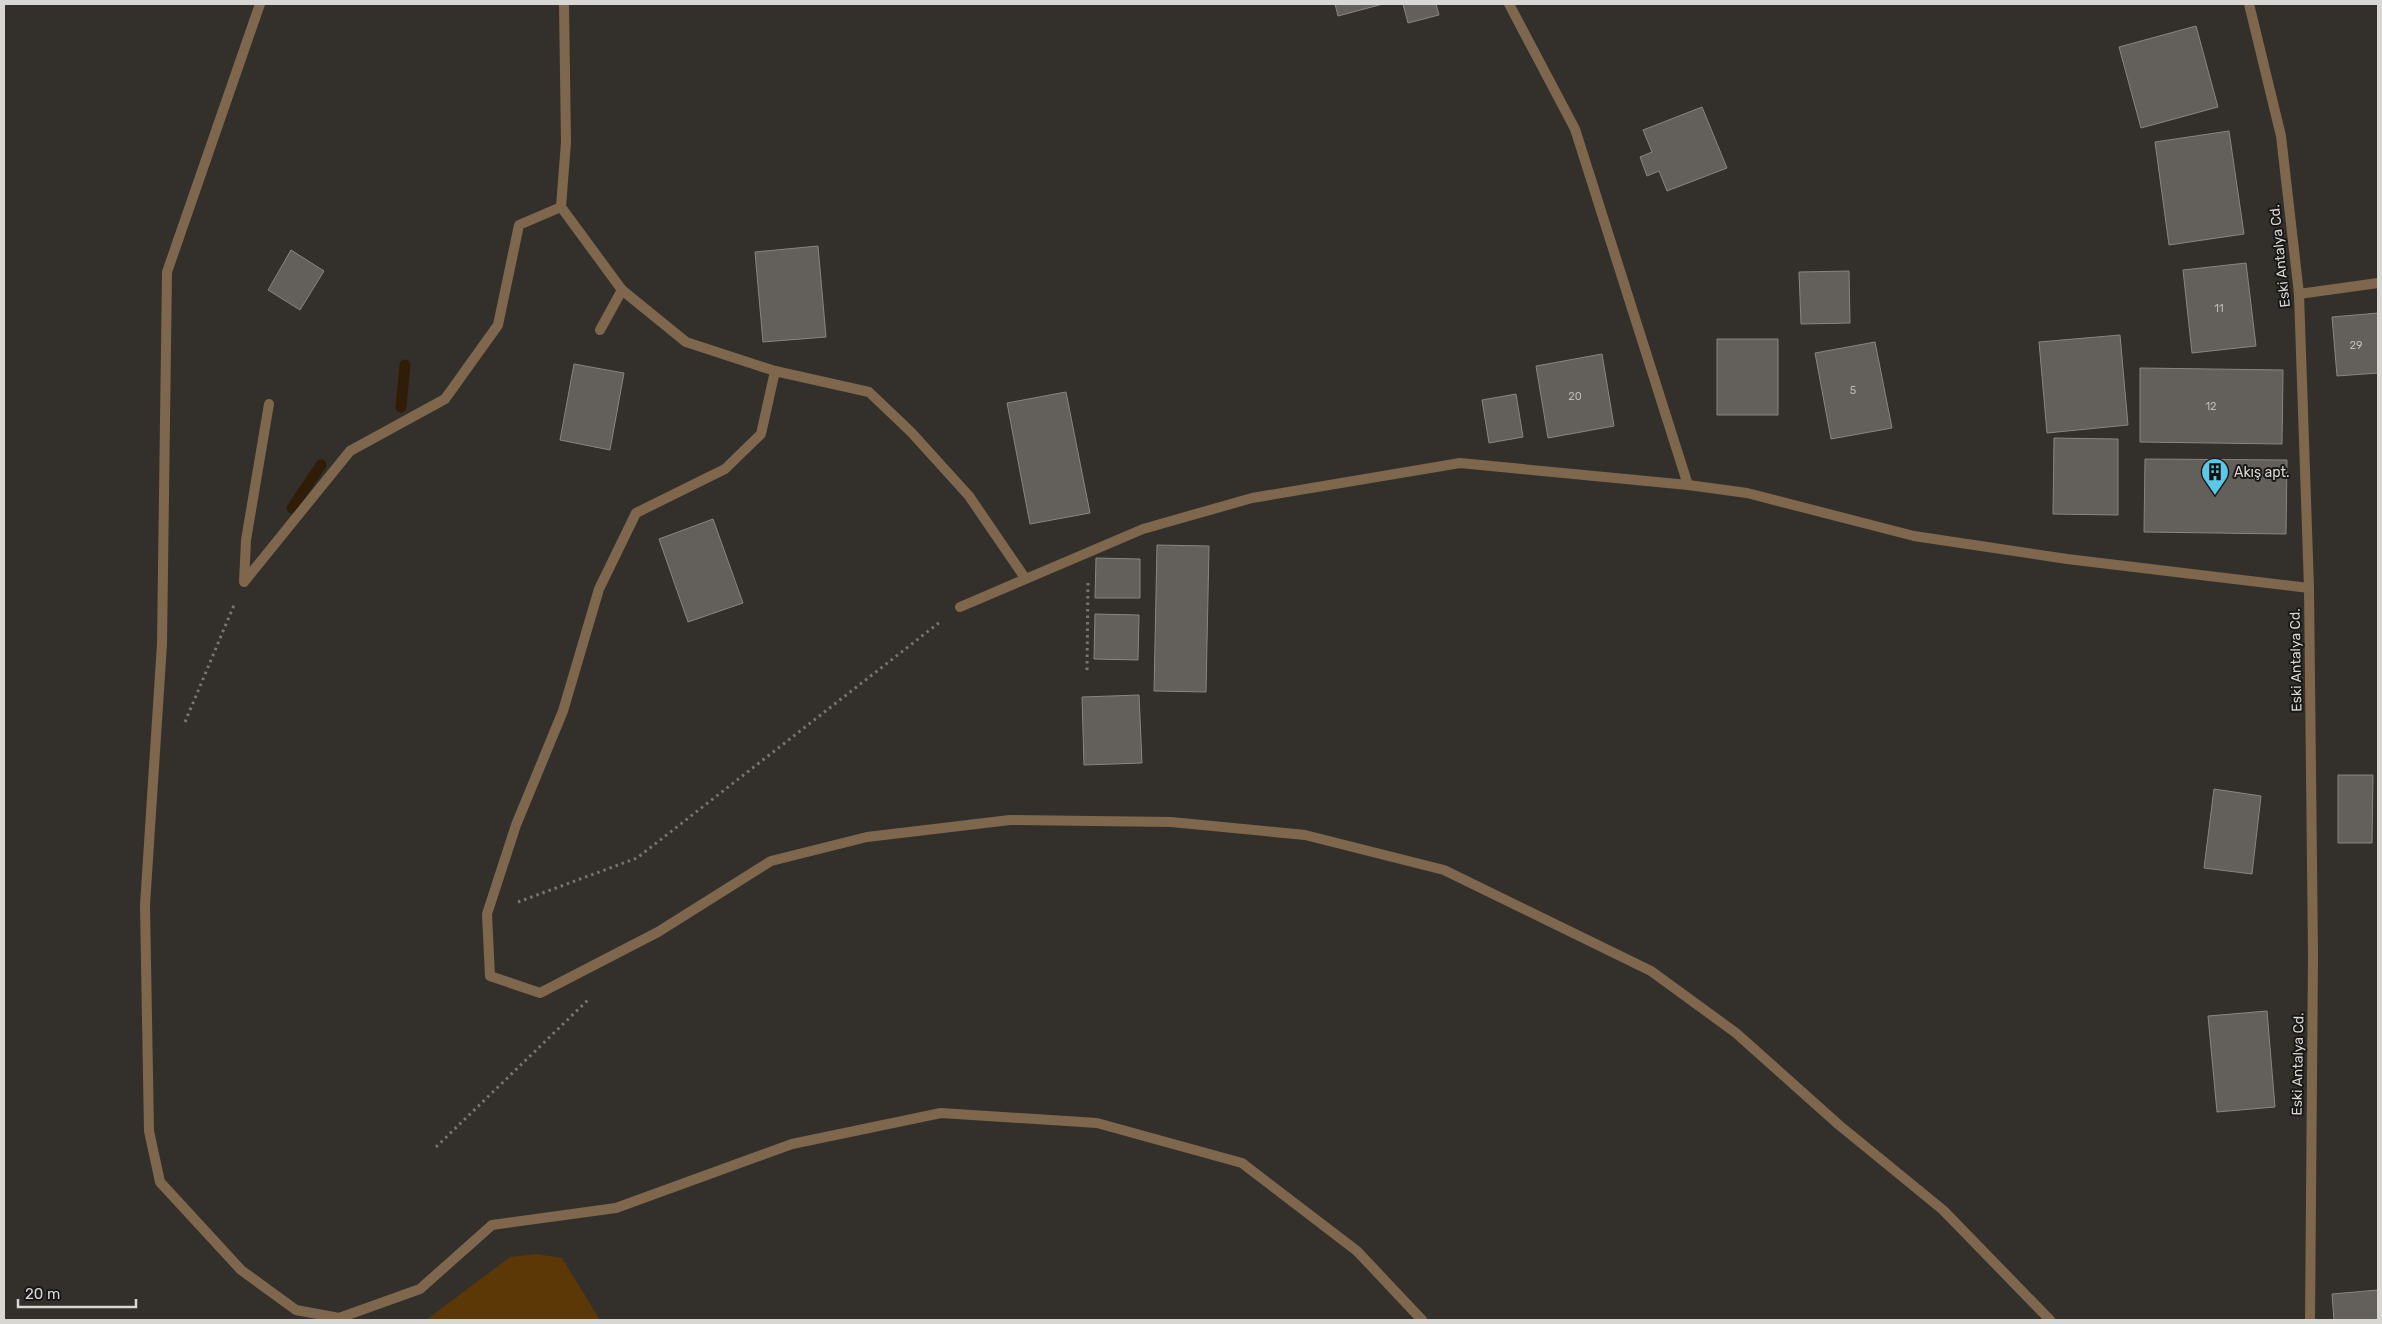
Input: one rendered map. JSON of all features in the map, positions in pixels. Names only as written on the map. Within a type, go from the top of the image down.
[{"type":"street","points":[[260,4],[226,108],[167,272],[162,644],[145,905],[149,1130],[160,1182],[241,1270],[296,1310],[338,1318],[420,1289],[492,1225],[616,1208],[792,1144],[941,1113],[1097,1123],[1242,1164],[1357,1251],[1422,1320]]},
{"type":"street","points":[[564,4],[566,142],[560,207],[622,290],[686,342],[775,372],[869,392],[912,432],[969,496],[1025,578]]},
{"type":"street","points":[[1509,4],[1575,129],[1688,485]]},
{"type":"street","name":"Eski Antalya Cd.","points":[[2249,4],[2281,136],[2299,294],[2309,588],[2313,945],[2310,1320]]},
{"type":"street","points":[[244,582],[350,451],[445,399],[498,325],[518,225],[560,207]]},
{"type":"street","points":[[2299,294],[2378,283]]},
{"type":"street","points":[[600,330],[622,290]]},
{"type":"street","points":[[775,372],[761,434],[725,470],[636,513],[599,589],[563,711],[516,825],[486,914],[490,976],[540,993],[658,932],[772,860],[867,837],[1010,820],[1171,822],[1305,835],[1444,870],[1651,971],[1736,1033],[1839,1126],[1943,1210],[2050,1320]]},
{"type":"street","points":[[244,582],[246,540],[269,404]]},
{"type":"street","points":[[960,607],[1143,529],[1252,498],[1460,463],[1688,485],[1747,493],[1914,536],[2067,559],[2309,588]]},
{"type":"path","points":[[1087,670],[1088,552]]},
{"type":"path","points":[[182,728],[244,582]]},
{"type":"path","points":[[486,914],[637,858],[960,607]]},
{"type":"path","points":[[436,1147],[594,994]]},
{"type":"shaded area","points":[[536,1254],[562,1258],[600,1320],[426,1320],[510,1257]]},
{"type":"building","points":[[1335,4],[1383,4],[1338,16]]},
{"type":"building","points":[[1403,4],[1436,4],[1439,15],[1408,23]]},
{"type":"building","points":[[2196,26],[2218,107],[2141,128],[2119,47]]},
{"type":"building","points":[[1702,107],[1727,168],[1667,191],[1659,171],[1647,176],[1640,157],[1652,152],[1643,130]]},
{"type":"building","points":[[2229,131],[2244,234],[2169,245],[2155,142]]},
{"type":"building","points":[[818,246],[826,337],[763,342],[755,252]]},
{"type":"building","points":[[291,250],[324,271],[300,310],[268,290]]},
{"type":"building","points":[[2246,263],[2256,346],[2192,353],[2183,270]]},
{"type":"building","points":[[1849,271],[1850,323],[1801,324],[1799,272]]},
{"type":"building","points":[[2378,313],[2378,373],[2337,376],[2332,317]]},
{"type":"building","points":[[2120,335],[2128,425],[2047,433],[2039,342]]},
{"type":"building","points":[[1717,339],[1778,339],[1778,415],[1717,415]]},
{"type":"building","points":[[1875,342],[1892,428],[1831,439],[1815,353]]},
{"type":"building","points":[[1602,354],[1614,426],[1548,438],[1536,366]]},
{"type":"building","points":[[574,364],[624,373],[610,450],[560,440]]},
{"type":"building","points":[[2140,368],[2283,370],[2282,444],[2140,442]]},
{"type":"building","points":[[1066,392],[1090,513],[1030,524],[1007,403]]},
{"type":"building","points":[[1516,394],[1523,437],[1489,443],[1482,400]]},
{"type":"building","points":[[2054,438],[2118,439],[2118,515],[2053,514]]},
{"type":"building","name":"Akış apt.","points":[[2145,459],[2287,460],[2286,534],[2144,532]]},
{"type":"building","points":[[713,519],[743,603],[688,622],[659,539]]},
{"type":"building","points":[[1157,545],[1209,546],[1206,692],[1154,691]]},
{"type":"building","points":[[1096,558],[1140,559],[1140,598],[1095,598]]},
{"type":"building","points":[[1095,614],[1139,615],[1138,660],[1094,659]]},
{"type":"building","points":[[1139,695],[1142,763],[1084,765],[1082,697]]},
{"type":"building","points":[[2338,775],[2373,775],[2372,843],[2338,843]]},
{"type":"building","points":[[2214,789],[2261,796],[2252,874],[2204,868]]},
{"type":"building","points":[[2267,1011],[2275,1107],[2217,1112],[2208,1016]]},
{"type":"building","points":[[2378,1290],[2378,1320],[2334,1320],[2332,1294]]},
{"type":"waterway","points":[[401,407],[405,365]]},
{"type":"waterway","points":[[292,508],[321,465]]},
{"type":"place","name":"Akış apt.","points":[[2215,496]]}]
